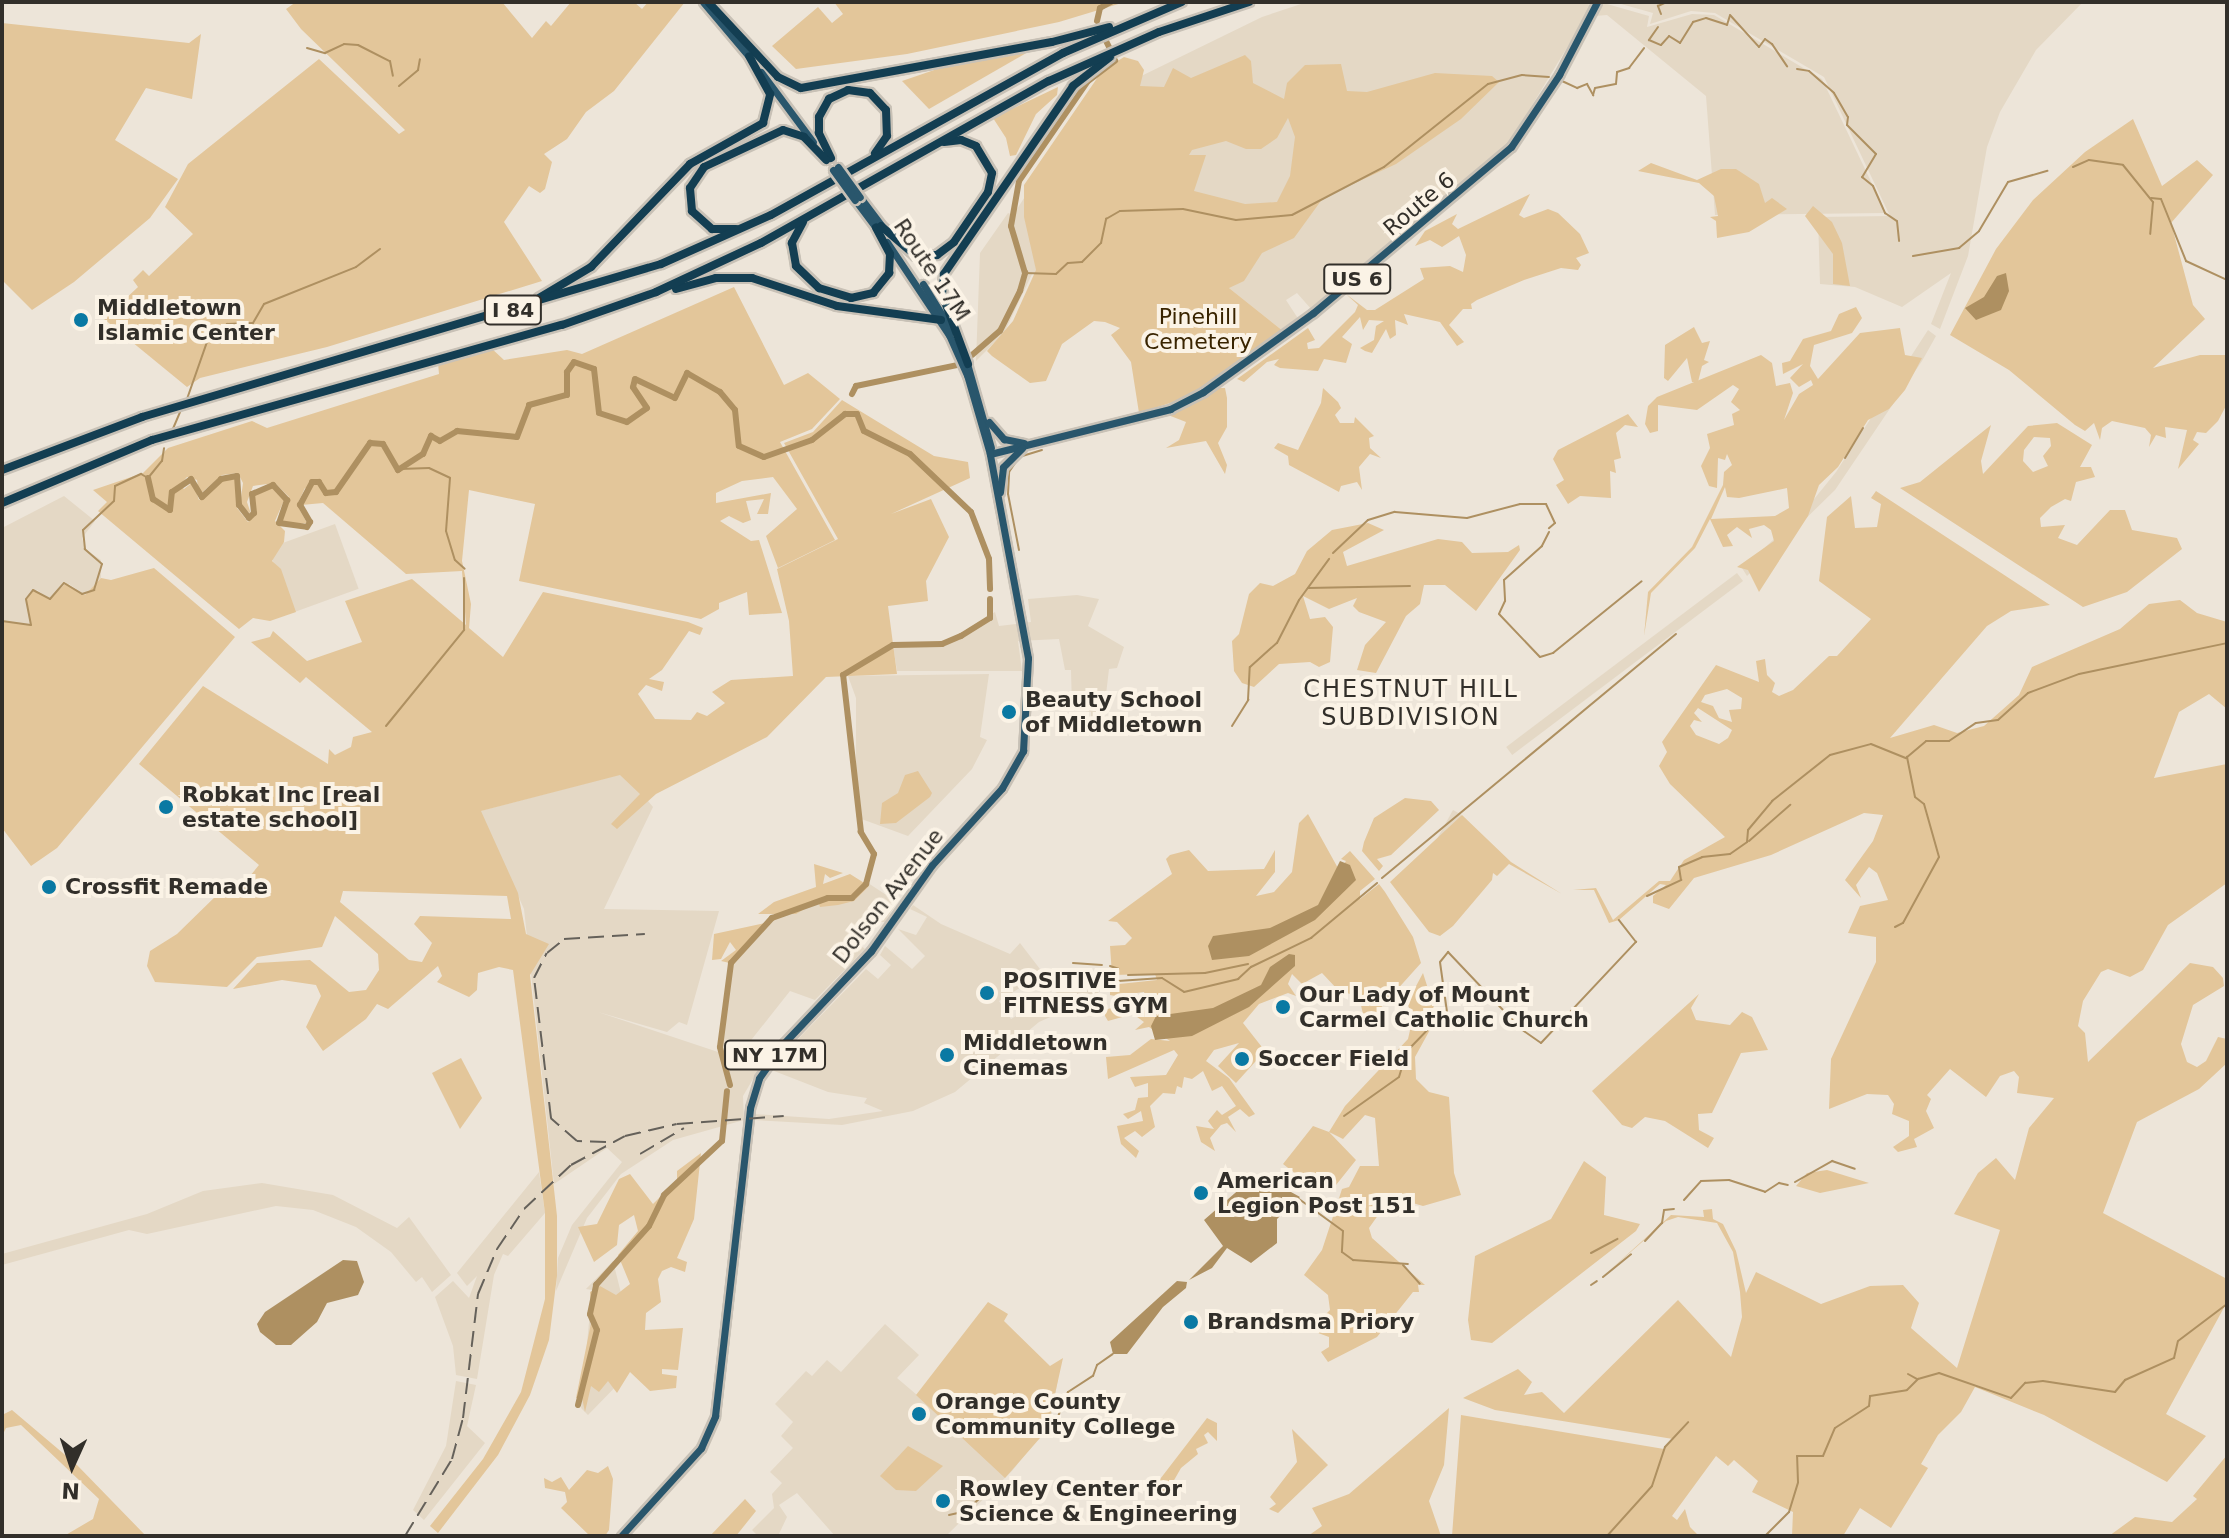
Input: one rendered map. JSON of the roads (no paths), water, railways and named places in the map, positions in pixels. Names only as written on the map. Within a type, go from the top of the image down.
[{"type":"highway","points":[[707,2],[778,77],[801,88],[1052,42],[1152,13]]},
{"type":"highway","name":"I 84","points":[[2,470],[142,417],[647,269],[766,217],[1018,75],[1182,2]]},
{"type":"highway","name":"I 84","points":[[2,503],[75,470],[175,433],[622,305],[724,261],[1049,81],[1159,32],[1249,2]]},
{"type":"highway","points":[[968,364],[942,294],[946,270],[1078,80],[1159,32]]},
{"type":"highway","points":[[487,318],[581,275],[683,170],[760,126],[768,114],[770,94],[749,56]]},
{"type":"highway","points":[[828,159],[818,127],[823,107],[843,91],[870,93],[886,110],[888,131],[879,149],[852,170]]},
{"type":"highway","points":[[766,217],[730,230],[707,227],[690,204],[695,176],[708,164],[778,131],[804,137],[828,159]]},
{"type":"highway","points":[[879,227],[907,252],[937,255],[954,242],[988,192],[990,163],[972,143],[950,140],[918,153]]},
{"type":"highway","points":[[823,207],[797,230],[792,253],[803,276],[831,294],[862,297],[885,283],[891,259],[879,227]]},
{"type":"highway","points":[[622,305],[704,280],[737,276],[766,281],[837,306],[941,320]]},
{"type":"main road","name":"Route 17M","points":[[707,2],[828,159]]},
{"type":"main road","name":"Route 17M","points":[[707,2],[939,306],[968,364],[982,404],[990,454]]},
{"type":"main road","name":"Route 6","points":[[1030,444],[1183,404],[1339,293],[1511,147],[1559,75],[1597,2]]},
{"type":"main road","name":"Route 17M","points":[[879,227],[941,320],[967,375],[990,454]]},
{"type":"main road","points":[[982,404],[996,432],[1012,442],[1030,444]]},
{"type":"main road","points":[[1000,510],[1003,467],[1030,444]]},
{"type":"main road","name":"US 6","points":[[990,454],[1030,444]]},
{"type":"main road","name":"NY 17M","points":[[990,454],[1000,510]]},
{"type":"main road","name":"Dolson Avenue","points":[[621,1536],[701,1448],[716,1410],[754,1090],[772,1058],[871,951],[932,864],[1019,762],[1027,733],[1030,673],[1000,510]]},
{"type":"waterway","points":[[1097,21],[1100,8],[1111,2]]},
{"type":"waterway","points":[[1661,14],[1658,6],[1667,2]]},
{"type":"waterway","points":[[1658,27],[1649,40],[1661,45],[1669,36],[1680,43],[1693,22],[1706,18],[1727,25],[1730,15],[1759,47],[1765,39],[1772,44],[1787,66]]},
{"type":"waterway","points":[[1106,41],[1109,47]]},
{"type":"waterway","points":[[307,48],[325,53],[344,44],[358,45],[390,61],[393,76]]},
{"type":"waterway","points":[[1562,81],[1577,88],[1587,84],[1593,95],[1595,88],[1616,84],[1617,72],[1629,68],[1644,48]]},
{"type":"waterway","points":[[399,86],[418,70],[420,59]]},
{"type":"waterway","points":[[972,355],[1000,331],[1020,291],[1025,273],[1011,226],[1019,181],[1088,81],[1115,61]]},
{"type":"waterway","points":[[1797,69],[1809,71],[1834,93],[1848,117],[1847,125],[1876,154],[1862,177],[1873,186],[1885,213],[1897,221],[1899,241]]},
{"type":"waterway","points":[[1025,273],[1056,274],[1068,263],[1082,262],[1101,243],[1106,219],[1120,211],[1183,209],[1236,220],[1292,215],[1384,167],[1488,84],[1522,75],[1549,77]]},
{"type":"waterway","points":[[2073,167],[2089,160],[2123,165],[2153,202],[2150,234]]},
{"type":"waterway","points":[[1913,256],[1959,248],[1979,231],[2008,182],[2047,171]]},
{"type":"waterway","points":[[2151,198],[2161,199],[2186,261],[2227,280]]},
{"type":"waterway","points":[[187,399],[207,342],[227,324],[253,323],[264,304],[356,267],[380,249]]},
{"type":"waterway","points":[[148,478],[153,499],[170,510],[172,492],[191,479],[202,497],[221,479],[237,476],[239,505],[249,518],[254,513],[252,494],[273,485],[287,500],[279,523],[307,527],[310,522],[300,505],[312,482],[319,482],[326,493],[336,492],[370,443],[383,444],[398,470],[423,454],[431,436],[440,441],[457,431],[517,437],[529,405],[567,395],[567,372],[574,362],[594,369],[599,413],[627,422],[647,408],[633,387],[635,379],[675,398],[687,373],[720,392],[735,410],[739,446],[764,457],[812,440],[845,414],[857,414],[864,431],[910,454],[971,512],[989,559],[990,589]]},
{"type":"waterway","points":[[852,394],[856,386],[957,365]]},
{"type":"waterway","points":[[172,431],[181,410]]},
{"type":"waterway","points":[[1845,458],[1863,428]]},
{"type":"waterway","points":[[2,621],[31,625],[26,599],[33,590],[50,599],[64,583],[82,594],[94,590],[102,564],[85,549],[83,530],[114,501],[115,486],[141,474],[148,478],[162,461],[164,448]]},
{"type":"waterway","points":[[1019,550],[1008,494],[1009,472],[1019,457],[1042,450]]},
{"type":"waterway","points":[[400,469],[429,468],[450,478],[446,531],[455,560],[465,569]]},
{"type":"waterway","points":[[1333,553],[1368,520],[1395,512],[1467,518],[1520,504],[1546,504],[1555,523],[1549,528]]},
{"type":"waterway","points":[[1549,532],[1542,546],[1504,580],[1505,601],[1499,614],[1540,657],[1553,653],[1642,581]]},
{"type":"waterway","points":[[1232,726],[1248,700],[1250,667],[1277,643],[1299,600],[1329,559]]},
{"type":"waterway","points":[[386,726],[464,630],[464,578]]},
{"type":"waterway","points":[[1308,588],[1410,586]]},
{"type":"waterway","points":[[730,1085],[720,1047],[731,963],[772,918],[828,898],[852,898],[866,884],[874,854],[861,832],[843,675],[893,645],[942,644],[961,636],[990,618],[990,599]]},
{"type":"waterway","points":[[1382,878],[1676,634]]},
{"type":"waterway","points":[[1647,896],[1681,880],[1679,867],[1702,857],[1730,854],[1747,842],[1748,830],[1772,801],[1830,755],[1871,744],[1906,758],[1926,741],[1949,741],[1976,723],[1998,720],[2028,693],[2079,674],[2227,643]]},
{"type":"waterway","points":[[1895,927],[1903,923],[1939,857],[1924,804],[1915,797],[1907,757]]},
{"type":"waterway","points":[[1749,841],[1790,805]]},
{"type":"waterway","points":[[1118,981],[1162,978],[1184,992],[1238,979],[1251,967],[1311,938],[1377,883]]},
{"type":"waterway","points":[[1447,1012],[1440,962],[1448,952],[1521,1029],[1541,1043],[1636,942],[1619,920]]},
{"type":"waterway","points":[[1073,963],[1102,965]]},
{"type":"waterway","points":[[1128,975],[1205,973],[1248,964]]},
{"type":"waterway","points":[[1110,966],[1119,969]]},
{"type":"waterway","points":[[1344,1116],[1399,1077],[1407,1051],[1439,1018]]},
{"type":"waterway","points":[[578,1405],[597,1330],[590,1314],[596,1285],[649,1226],[664,1195],[722,1141],[727,1091]]},
{"type":"waterway","points":[[1795,1182],[1832,1161],[1855,1169]]},
{"type":"waterway","points":[[1684,1200],[1701,1181],[1729,1180],[1765,1192],[1779,1183],[1788,1185]]},
{"type":"waterway","points":[[1299,1199],[1343,1231],[1342,1252],[1353,1260],[1408,1264]]},
{"type":"waterway","points":[[1645,1241],[1662,1223],[1664,1210],[1674,1209]]},
{"type":"waterway","points":[[1591,1253],[1617,1239]]},
{"type":"waterway","points":[[1603,1277],[1631,1254]]},
{"type":"waterway","points":[[1403,1265],[1420,1284]]},
{"type":"waterway","points":[[1591,1285],[1597,1281]]},
{"type":"waterway","points":[[1765,1536],[1789,1512],[1798,1482],[1797,1456],[1823,1456],[1835,1428],[1869,1406],[1870,1396],[1907,1390],[1918,1379],[1939,1373],[2011,1398],[2025,1383],[2043,1381],[2115,1392],[2125,1380],[2174,1358],[2178,1341],[2227,1304]]},
{"type":"waterway","points":[[1057,1419],[1068,1392],[1093,1376],[1097,1365],[1113,1354]]},
{"type":"waterway","points":[[1908,1374],[1917,1379]]},
{"type":"waterway","points":[[1607,1536],[1652,1486],[1665,1447],[1688,1422]]},
{"type":"waterway","points":[[949,1515],[966,1511],[996,1483]]},
{"type":"railway","points":[[606,1142],[577,1141],[551,1118],[534,978],[547,953],[564,939],[645,934]]},
{"type":"railway","points":[[405,1536],[452,1459],[463,1418],[478,1294],[497,1249],[524,1209],[571,1165],[625,1136],[677,1124],[784,1116]]},
{"type":"railway","points":[[640,1154],[684,1128]]},
{"type":"place","name":"Middletown Islamic Center","points":[[81,320]]},
{"type":"place","name":"Beauty School of Middletown","points":[[1009,712]]},
{"type":"place","name":"Robkat Inc [real estate school]","points":[[166,807]]},
{"type":"place","name":"Crossfit Remade","points":[[49,887]]},
{"type":"place","name":"POSITIVE FITNESS GYM","points":[[987,993]]},
{"type":"place","name":"Our Lady of Mount Carmel Catholic Church","points":[[1283,1007]]},
{"type":"place","name":"Middletown Cinemas","points":[[947,1055]]},
{"type":"place","name":"Soccer Field","points":[[1242,1059]]},
{"type":"place","name":"American Legion Post 151","points":[[1201,1193]]},
{"type":"place","name":"Brandsma Priory","points":[[1191,1322]]},
{"type":"place","name":"Orange County Community College","points":[[919,1414]]},
{"type":"place","name":"Rowley Center for Science & Engineering","points":[[943,1501]]},
{"type":"district","name":"CHESTNUT HILL SUBDIVISION","points":[[1411,704]]},
{"type":"park label","name":"Pinehill Cemetery","points":[[1198,328]]}]
